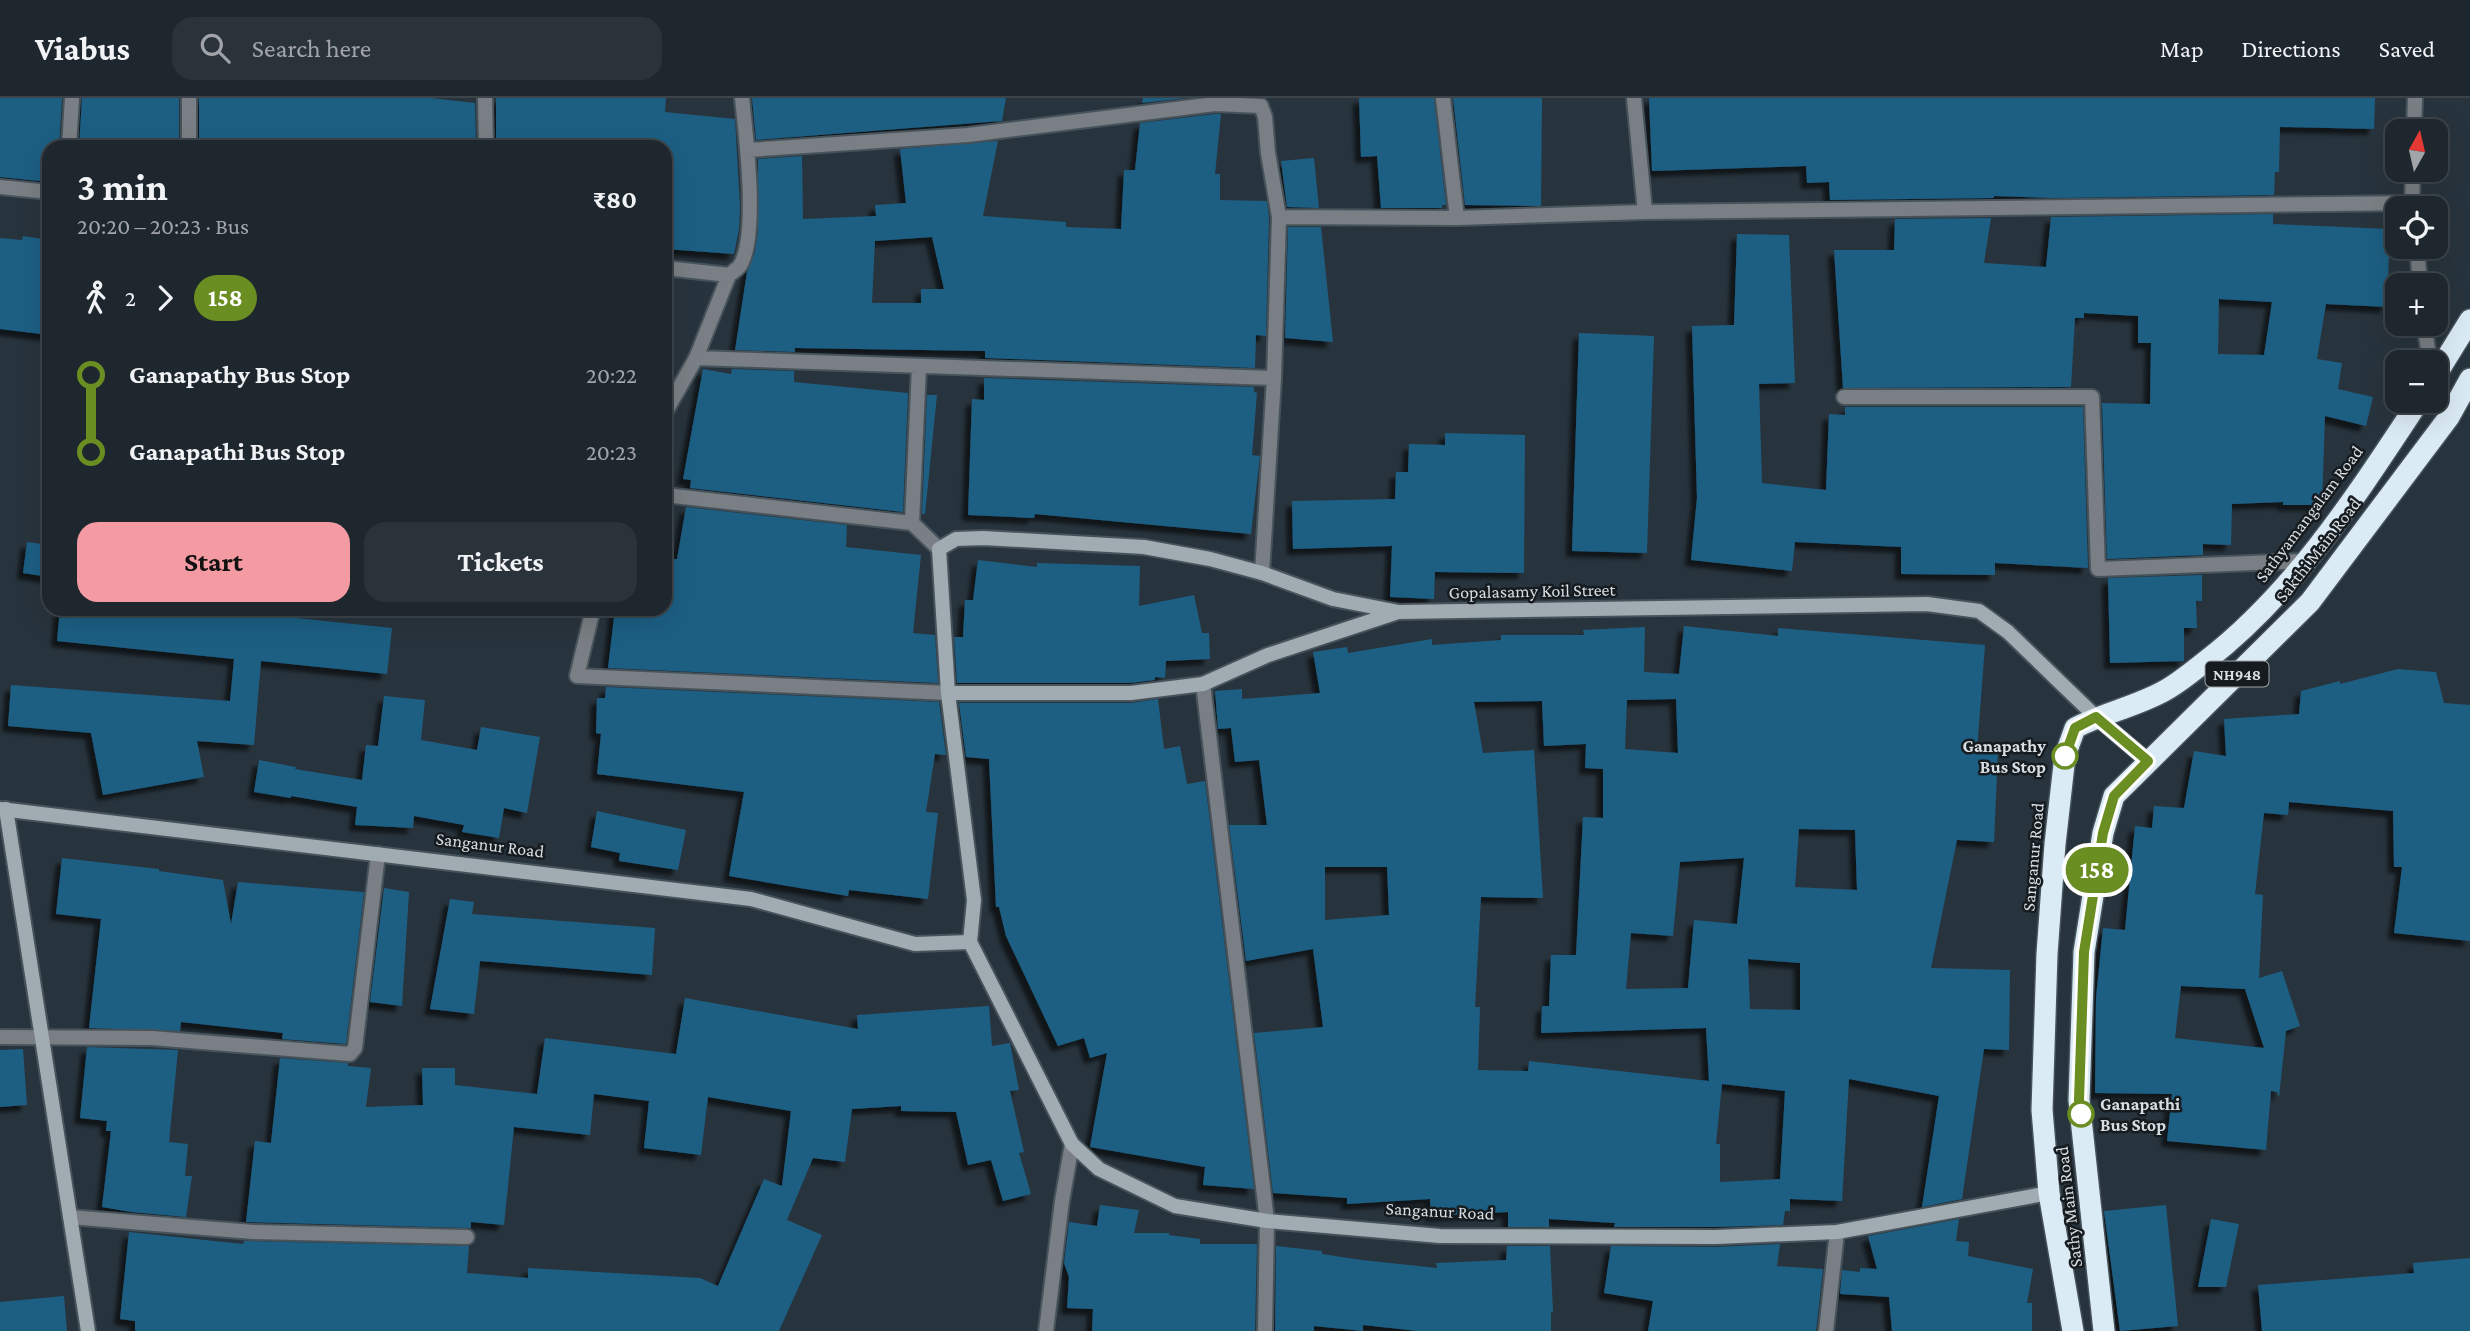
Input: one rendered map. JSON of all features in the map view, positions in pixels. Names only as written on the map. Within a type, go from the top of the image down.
[{"type":"highway","points":[[2448,357],[2465,329]]},
{"type":"highway","name":"Sakthi Main Road","points":[[2084,952],[2103,833],[2114,796],[2310,603],[2449,417],[2470,379]]},
{"type":"highway","name":"Sathyamangalam Road","points":[[2225,646],[2273,600],[2353,501],[2411,413]]},
{"type":"highway","name":"Sanganur Road","points":[[2047,954],[2065,756],[2075,728],[2164,691],[2225,646]]},
{"type":"highway","name":"Sathy Main Road","points":[[2084,952],[2079,1100],[2104,1331]]},
{"type":"highway","name":"Sathy Main Road","points":[[2047,954],[2042,1110],[2049,1194],[2073,1331]]},
{"type":"main road","name":"Gopalasamy Koil Street","points":[[939,549],[956,539],[983,538],[1144,547],[1210,559],[1262,573],[1333,599],[1399,612],[1927,604],[1979,611],[2008,632],[2096,717],[2148,761]]},
{"type":"main road","points":[[939,549],[948,692],[974,900],[970,942]]},
{"type":"main road","points":[[948,692],[1131,693],[1203,684],[1268,655],[1399,612]]},
{"type":"main road","points":[[3,809],[88,1331]]},
{"type":"main road","name":"Sanganur Road","points":[[3,809],[751,899],[915,944],[970,942],[1072,1144],[1099,1169],[1175,1206],[1267,1221],[1440,1236],[1716,1237],[1837,1232],[2049,1194]]},
{"type":"street","points":[[69,140],[72,98]]},
{"type":"street","points":[[189,98],[189,140]]},
{"type":"street","points":[[485,98],[486,140]]},
{"type":"street","points":[[672,401],[696,358],[729,275],[740,266],[748,234],[748,150],[741,98]]},
{"type":"street","points":[[1443,98],[1457,218]]},
{"type":"street","points":[[1634,98],[1645,212]]},
{"type":"street","points":[[2415,119],[2416,98]]},
{"type":"street","points":[[748,150],[968,135],[1215,104],[1261,106],[1265,117],[1279,217],[1274,378],[1262,573]]},
{"type":"street","points":[[0,187],[42,191]]},
{"type":"street","points":[[1279,217],[1457,218],[1645,212],[2385,206]]},
{"type":"street","points":[[672,269],[729,275]]},
{"type":"street","points":[[696,358],[1274,378]]},
{"type":"street","points":[[912,523],[919,366]]},
{"type":"street","points":[[1843,397],[2092,397],[2098,569],[2304,561]]},
{"type":"street","points":[[672,496],[912,523],[939,549]]},
{"type":"street","points":[[591,616],[578,676],[948,692]]},
{"type":"street","points":[[1203,684],[1267,1221],[1265,1331]]},
{"type":"street","points":[[0,1037],[152,1038],[350,1054],[355,1048],[378,854]]},
{"type":"street","points":[[1046,1331],[1072,1144]]},
{"type":"street","points":[[70,1217],[253,1232],[467,1237]]},
{"type":"street","points":[[1826,1331],[1837,1232]]},
{"type":"building","points":[[0,98],[62,98],[59,140],[42,140],[42,181],[0,177]]},
{"type":"building","points":[[82,98],[179,98],[179,140],[79,140]]},
{"type":"building","points":[[199,98],[431,98],[475,103],[476,140],[199,140]]},
{"type":"building","points":[[496,98],[666,98],[665,112],[735,119],[740,207],[734,254],[672,250],[672,140],[496,140]]},
{"type":"building","points":[[752,98],[1006,98],[1002,121],[756,140]]},
{"type":"building","points":[[1143,98],[1186,98],[1142,103]]},
{"type":"building","points":[[1359,98],[1434,98],[1446,205],[1442,205],[1442,208],[1381,208],[1377,156],[1361,157]]},
{"type":"building","points":[[1453,98],[1542,98],[1541,206],[1465,205]]},
{"type":"building","points":[[1649,98],[2375,98],[2374,129],[2280,127],[2279,172],[2275,172],[2274,195],[2053,198],[1994,196],[1830,200],[1829,182],[1807,183],[1806,166],[1652,171]]},
{"type":"building","points":[[1221,114],[1215,174],[1220,174],[1220,200],[1267,201],[1269,218],[1266,336],[1256,335],[1255,368],[985,358],[985,351],[795,348],[795,352],[735,350],[747,272],[755,252],[758,231],[758,159],[802,156],[803,219],[876,216],[875,205],[906,203],[900,149],[998,141],[983,216],[1066,222],[1066,227],[1121,229],[1124,170],[1135,170],[1140,123]],"holes":[[[932,237],[944,289],[921,289],[921,303],[872,303],[875,241]]]},
{"type":"building","points":[[1314,158],[1319,208],[1287,207],[1281,161]]},
{"type":"building","points":[[2273,214],[2273,224],[2385,229],[2385,259],[2389,259],[2388,273],[2385,273],[2385,307],[2326,304],[2317,359],[2342,363],[2338,389],[2373,397],[2366,426],[2325,416],[2322,505],[2283,505],[2283,502],[2232,504],[2231,545],[2203,544],[2203,555],[2107,559],[2102,403],[2150,404],[2151,343],[2138,343],[2138,316],[2084,313],[2084,318],[2075,318],[2071,387],[1843,388],[1834,250],[1894,250],[1895,219],[1991,218],[1984,263],[2046,267],[2051,217]],"holes":[[[2219,299],[2272,302],[2264,355],[2218,354]]]},
{"type":"building","points":[[1288,227],[1321,227],[1333,342],[1285,338]]},
{"type":"building","points":[[1737,234],[1789,235],[1795,383],[1759,384],[1762,483],[1826,490],[1829,414],[1845,415],[1845,407],[2083,407],[2088,568],[1995,563],[1995,575],[1901,574],[1901,547],[1795,542],[1792,571],[1691,560],[1697,498],[1692,326],[1734,325]]},
{"type":"building","points":[[23,236],[42,239],[42,334],[0,329],[0,238],[22,240]]},
{"type":"building","points":[[1579,333],[1654,336],[1647,553],[1572,551]]},
{"type":"building","points":[[703,369],[731,374],[732,369],[794,371],[794,382],[908,393],[903,512],[690,488],[691,480],[683,479]]},
{"type":"building","points":[[984,378],[1254,387],[1254,392],[1257,393],[1252,455],[1260,456],[1251,534],[1035,514],[1034,518],[968,515],[972,399],[984,400]]},
{"type":"building","points":[[927,395],[937,395],[925,514],[922,514]]},
{"type":"building","points":[[1445,433],[1525,435],[1524,573],[1435,572],[1434,599],[1390,597],[1392,546],[1293,549],[1292,501],[1395,499],[1396,472],[1408,472],[1409,444],[1445,445]]},
{"type":"building","points":[[686,507],[847,525],[846,547],[921,555],[913,633],[935,635],[938,683],[608,668],[614,616],[672,616],[672,559],[677,559]]},
{"type":"building","points":[[27,542],[42,544],[42,576],[23,573]]},
{"type":"building","points":[[978,560],[1037,567],[1037,563],[1140,566],[1139,606],[1194,595],[1202,633],[1209,633],[1210,659],[1166,661],[1165,678],[1155,677],[1155,680],[1130,683],[957,683],[954,637],[963,637],[965,600],[973,600]]},
{"type":"building","points":[[2202,575],[2202,601],[2196,601],[2197,628],[2184,628],[2184,661],[2110,663],[2108,578]]},
{"type":"building","points":[[59,616],[278,616],[392,628],[387,674],[261,661],[254,745],[197,741],[204,777],[103,795],[91,733],[8,726],[11,685],[230,701],[234,659],[57,641]]},
{"type":"building","points":[[1684,626],[1778,636],[1778,628],[1985,645],[1977,751],[1998,752],[1994,842],[1957,840],[1931,968],[2010,970],[2009,1050],[1984,1049],[1962,1199],[1922,1207],[1939,1096],[1849,1079],[1842,1201],[1790,1199],[1790,1211],[1785,1211],[1783,1225],[1614,1227],[1615,1223],[1549,1219],[1549,1227],[1508,1227],[1508,1212],[1431,1216],[1430,1199],[1347,1204],[1347,1198],[1273,1193],[1254,1033],[1323,1027],[1313,949],[1246,961],[1229,825],[1267,825],[1259,760],[1235,762],[1231,728],[1218,729],[1215,691],[1242,689],[1242,699],[1320,693],[1313,652],[1347,647],[1348,653],[1432,639],[1432,645],[1501,640],[1501,635],[1584,635],[1583,630],[1645,627],[1644,672],[1679,674]],"holes":[[[1676,699],[1678,753],[1625,749],[1627,700]],[[1542,701],[1544,746],[1586,744],[1585,768],[1603,769],[1603,818],[1583,817],[1576,955],[1551,955],[1549,1006],[1542,1006],[1541,1033],[1706,1028],[1709,1081],[1529,1061],[1528,1071],[1478,1070],[1480,1007],[1475,1007],[1481,897],[1543,898],[1534,750],[1483,753],[1474,702]],[[1799,829],[1855,830],[1857,890],[1795,887]],[[1744,858],[1737,924],[1694,920],[1688,988],[1626,989],[1631,933],[1673,936],[1680,862]],[[1325,867],[1387,867],[1389,915],[1325,920]],[[1748,959],[1800,963],[1800,1010],[1750,1009]],[[1722,1084],[1785,1091],[1780,1179],[1720,1182],[1720,1144],[1716,1144]]]},
{"type":"building","points":[[2398,669],[2436,672],[2444,703],[2470,705],[2470,941],[2394,933],[2402,867],[2394,867],[2393,811],[2289,802],[2288,815],[2264,813],[2255,894],[2263,895],[2259,978],[2282,971],[2300,1026],[2286,1031],[2279,1097],[2277,1092],[2271,1091],[2266,1150],[2167,1141],[2172,1094],[2095,1093],[2096,998],[2103,928],[2125,930],[2135,826],[2152,828],[2154,806],[2184,808],[2194,751],[2226,756],[2224,719],[2299,714],[2301,691],[2340,681],[2340,684]],"holes":[[[2181,986],[2245,989],[2264,1048],[2175,1038]]]},
{"type":"building","points":[[606,687],[939,702],[946,755],[935,754],[926,812],[938,813],[928,899],[849,890],[848,896],[729,876],[744,792],[597,774],[601,734],[596,733],[597,698],[605,698]]},
{"type":"building","points":[[384,696],[425,700],[421,740],[477,750],[481,727],[540,737],[527,813],[504,808],[499,838],[462,832],[464,825],[414,816],[413,828],[355,825],[357,807],[254,792],[259,760],[362,780],[366,745],[378,746]]},
{"type":"building","points":[[1158,699],[1164,749],[1180,746],[1187,784],[1205,781],[1254,1189],[1203,1185],[1205,1167],[1090,1147],[1107,1053],[1090,1058],[1084,1038],[1058,1046],[1006,936],[999,907],[996,907],[989,759],[966,757],[959,703],[1131,703]]},
{"type":"building","points":[[597,811],[686,830],[678,870],[619,861],[620,853],[591,847]]},
{"type":"building","points":[[62,858],[159,869],[223,880],[231,924],[238,882],[364,892],[346,1044],[282,1039],[283,1033],[181,1022],[180,1031],[89,1028],[101,919],[56,914]]},
{"type":"building","points":[[384,888],[409,892],[402,1006],[370,1002]]},
{"type":"building","points":[[450,899],[474,902],[472,914],[655,928],[652,975],[480,961],[474,1014],[430,1009]]},
{"type":"building","points":[[685,998],[858,1029],[857,1015],[989,1006],[992,1046],[1010,1043],[1019,1090],[1010,1091],[1024,1152],[1019,1153],[1031,1194],[1003,1201],[991,1160],[968,1165],[956,1112],[901,1111],[901,1106],[852,1109],[845,1162],[813,1158],[787,1220],[822,1235],[779,1331],[135,1331],[135,1321],[120,1319],[129,1232],[243,1244],[244,1241],[469,1246],[467,1273],[528,1278],[528,1268],[700,1278],[718,1286],[764,1179],[782,1186],[791,1111],[708,1097],[701,1155],[644,1148],[649,1101],[594,1094],[590,1135],[514,1127],[504,1225],[471,1222],[471,1228],[246,1222],[255,1141],[271,1143],[280,1058],[348,1063],[348,1066],[371,1068],[366,1107],[423,1105],[422,1068],[455,1068],[455,1085],[537,1094],[545,1038],[676,1054]]},
{"type":"building","points":[[87,1047],[178,1050],[169,1142],[188,1144],[185,1176],[192,1176],[186,1217],[102,1207],[111,1131],[106,1131],[107,1121],[80,1118]]},
{"type":"building","points":[[23,1049],[27,1105],[0,1107],[0,1050]]},
{"type":"building","points":[[1100,1205],[1139,1210],[1134,1233],[1169,1233],[1200,1239],[1200,1244],[1257,1244],[1255,1331],[1092,1331],[1093,1309],[1067,1308],[1069,1277],[1064,1263],[1069,1222],[1097,1226]]},
{"type":"building","points":[[2166,1205],[2178,1326],[2120,1331],[2104,1211]]},
{"type":"building","points":[[1959,1219],[1956,1241],[1969,1242],[1968,1256],[2033,1269],[2027,1303],[2032,1303],[2032,1331],[1892,1331],[1889,1297],[1840,1294],[1842,1270],[1860,1272],[1860,1268],[1877,1269],[1868,1236]]},
{"type":"building","points":[[2211,1219],[2239,1224],[2226,1287],[2198,1287]]},
{"type":"building","points":[[1780,1244],[1777,1266],[1823,1269],[1816,1331],[1648,1331],[1653,1301],[1604,1293],[1611,1246],[1716,1247]]},
{"type":"building","points":[[1276,1246],[1322,1251],[1322,1254],[1362,1260],[1437,1268],[1436,1263],[1506,1260],[1507,1246],[1550,1246],[1553,1312],[1551,1331],[1418,1331],[1363,1325],[1363,1331],[1314,1326],[1314,1331],[1275,1331]]},
{"type":"building","points":[[2470,1258],[2470,1331],[2262,1331],[2258,1285],[2414,1273],[2413,1263]]},
{"type":"building","points":[[64,1296],[67,1331],[0,1331],[0,1302]]},
{"type":"bus line","name":"158","points":[[2065,756],[2075,728],[2096,717],[2148,761],[2114,796],[2103,833],[2084,952],[2079,1100],[2081,1114]]},
{"type":"place","name":"Ganapathy Bus Stop","points":[[2065,756]]},
{"type":"place","name":"Ganapathi Bus Stop","points":[[2081,1114]]}]
